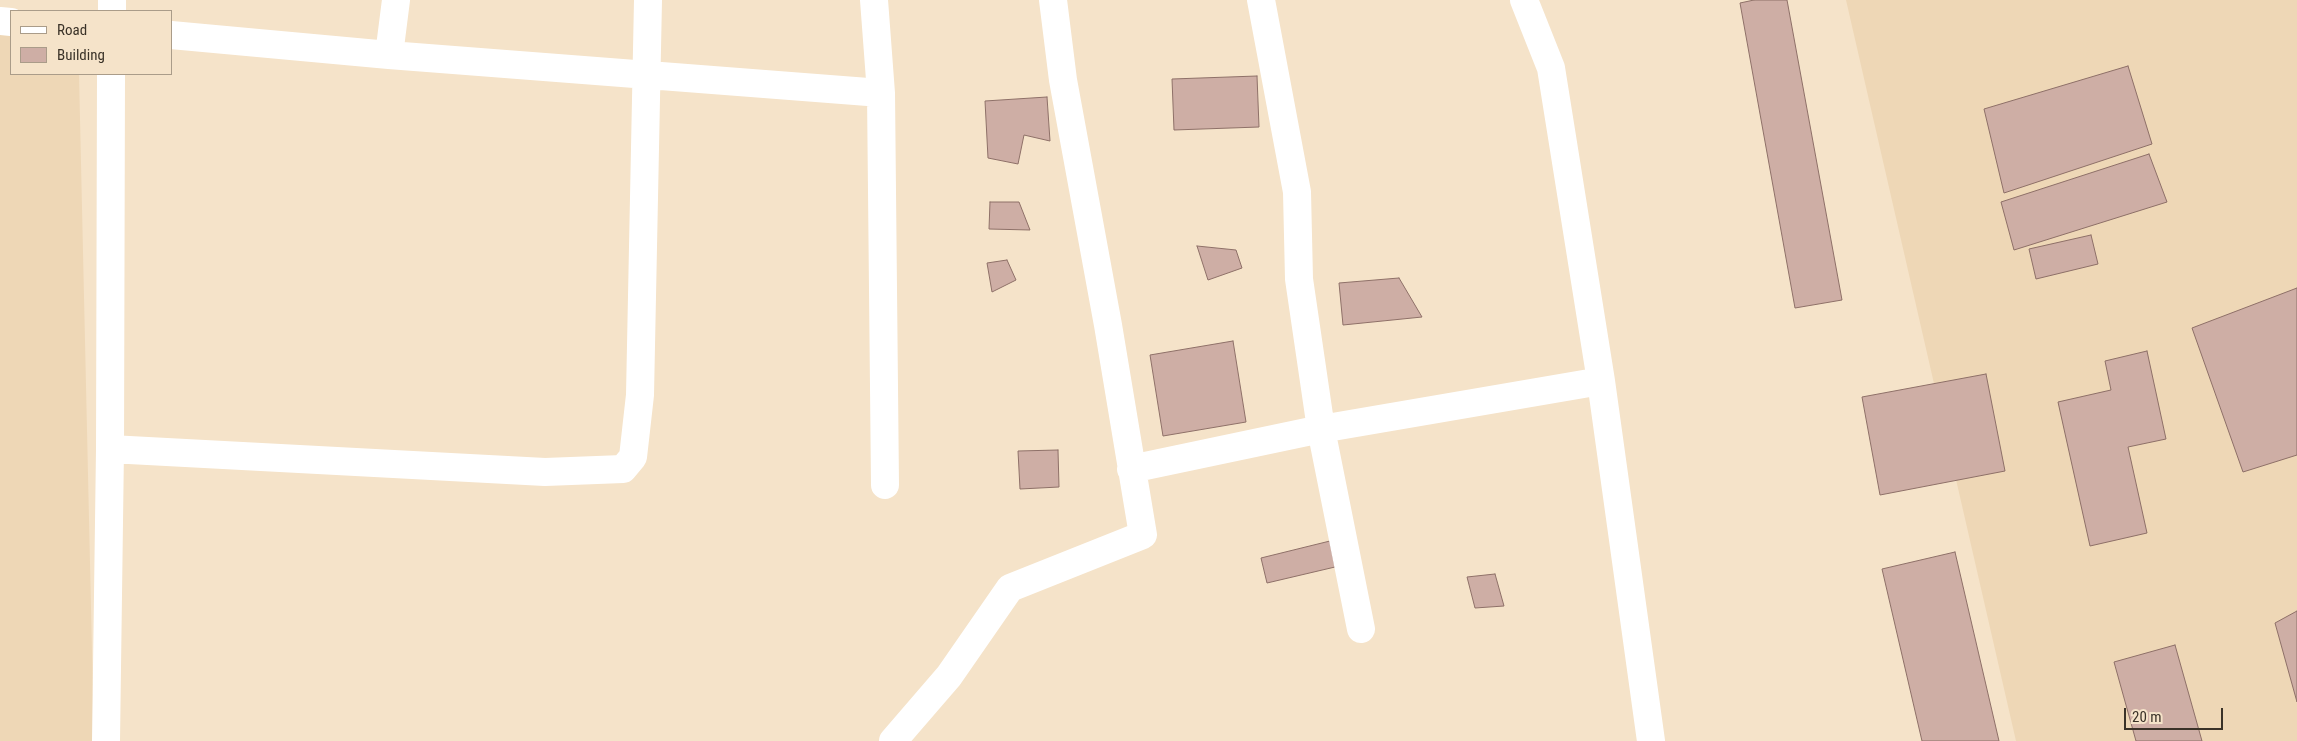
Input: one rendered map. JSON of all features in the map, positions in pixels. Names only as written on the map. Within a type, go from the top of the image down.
[{"type":"street","points":[[389,55],[396,0]]},
{"type":"street","points":[[110,449],[545,472],[623,469],[633,457],[640,395],[648,0]]},
{"type":"street","points":[[874,0],[881,93],[885,485]]},
{"type":"street","points":[[892,741],[949,676],[1010,588],[1142,535],[1108,325],[1063,80],[1053,0]]},
{"type":"street","points":[[1261,0],[1297,192],[1299,279],[1321,429],[1360,629]]},
{"type":"street","points":[[1524,0],[1551,68],[1601,381],[1651,741]]},
{"type":"street","points":[[172,35],[389,55],[881,93]]},
{"type":"street","points":[[106,741],[110,449],[111,75]]},
{"type":"street","points":[[1131,469],[1321,429],[1601,381]]},
{"type":"shaded area","points":[[1846,0],[2297,0],[2297,741],[2016,741]]},
{"type":"shaded area","points":[[0,20],[10,20],[10,75],[79,75],[94,741],[0,741]]},
{"type":"building","points":[[1754,0],[1787,0],[1842,300],[1795,308],[1740,3]]},
{"type":"building","points":[[2128,66],[2152,144],[2004,193],[1984,109]]},
{"type":"building","points":[[1257,76],[1259,127],[1174,130],[1172,79]]},
{"type":"building","points":[[1047,97],[1050,141],[1024,135],[1018,164],[988,158],[985,101]]},
{"type":"building","points":[[2149,154],[2167,202],[2014,250],[2001,202]]},
{"type":"building","points":[[990,202],[1019,202],[1030,230],[989,229]]},
{"type":"building","points":[[2091,235],[2098,264],[2036,279],[2029,249]]},
{"type":"building","points":[[1197,246],[1236,250],[1242,268],[1208,280]]},
{"type":"building","points":[[1007,260],[1016,280],[992,292],[987,263]]},
{"type":"building","points":[[1399,278],[1422,317],[1343,325],[1339,283]]},
{"type":"building","points":[[2297,288],[2297,455],[2243,472],[2192,328]]},
{"type":"building","points":[[1233,341],[1246,422],[1163,436],[1150,355]]},
{"type":"building","points":[[2147,351],[2166,439],[2128,447],[2147,533],[2090,546],[2058,402],[2111,390],[2105,361]]},
{"type":"building","points":[[1986,374],[2005,471],[1880,495],[1862,397]]},
{"type":"building","points":[[1058,450],[1059,487],[1020,489],[1018,451]]},
{"type":"building","points":[[1330,541],[1335,567],[1267,583],[1261,558]]},
{"type":"building","points":[[1955,552],[1999,741],[1922,741],[1882,569]]},
{"type":"building","points":[[1495,574],[1504,606],[1475,608],[1467,577]]},
{"type":"building","points":[[2297,611],[2297,702],[2275,623]]},
{"type":"building","points":[[2175,645],[2202,741],[2136,741],[2114,662]]}]
